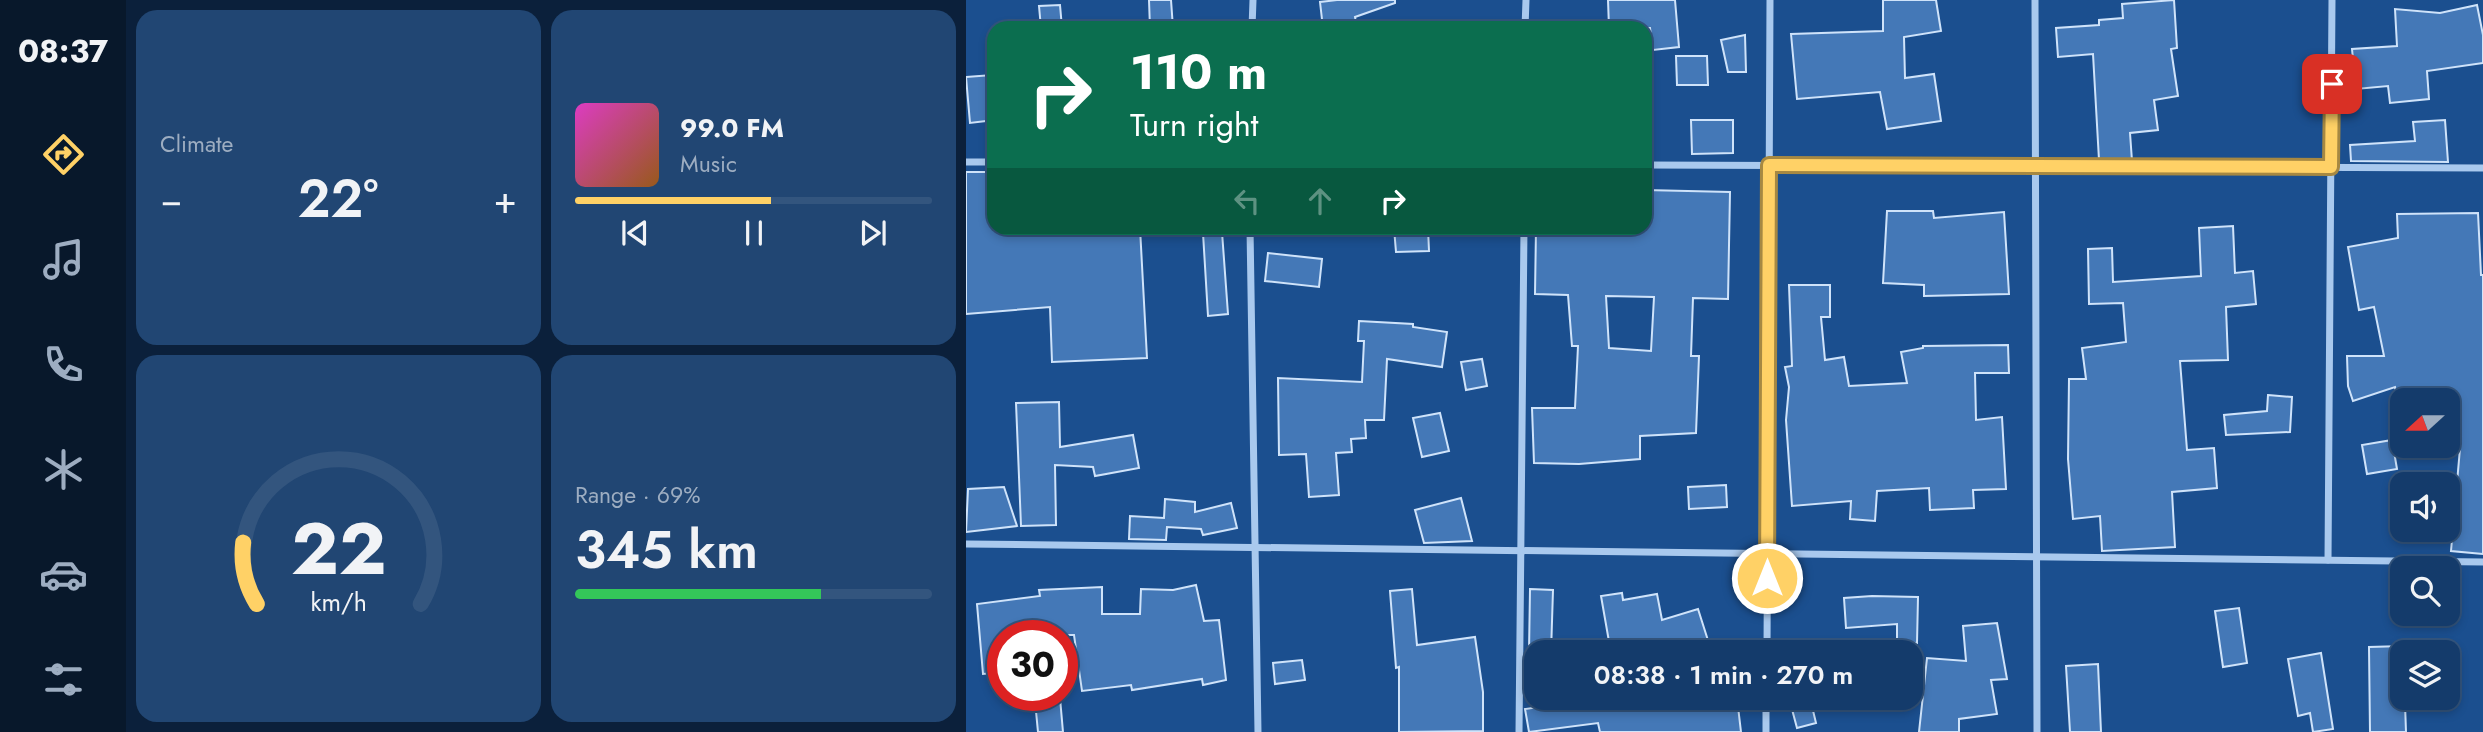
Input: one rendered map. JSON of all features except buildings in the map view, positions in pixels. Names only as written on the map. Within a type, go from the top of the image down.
[{"type":"street","points":[[1252,21],[1253,0]]},
{"type":"street","points":[[1525,21],[1526,0]]},
{"type":"street","points":[[1767,640],[1770,0]]},
{"type":"street","points":[[2035,0],[2037,732]]},
{"type":"street","points":[[2328,560],[2332,0]]},
{"type":"street","points":[[966,162],[987,162]]},
{"type":"street","points":[[1652,165],[2483,168]]},
{"type":"street","points":[[1250,235],[1258,732]]},
{"type":"street","points":[[1518,732],[1524,235]]},
{"type":"street","points":[[966,544],[2483,562]]},
{"type":"street","points":[[1766,710],[1766,732]]},
{"type":"route","points":[[1767,578],[1769,165],[2331,167],[2332,84]]}]
